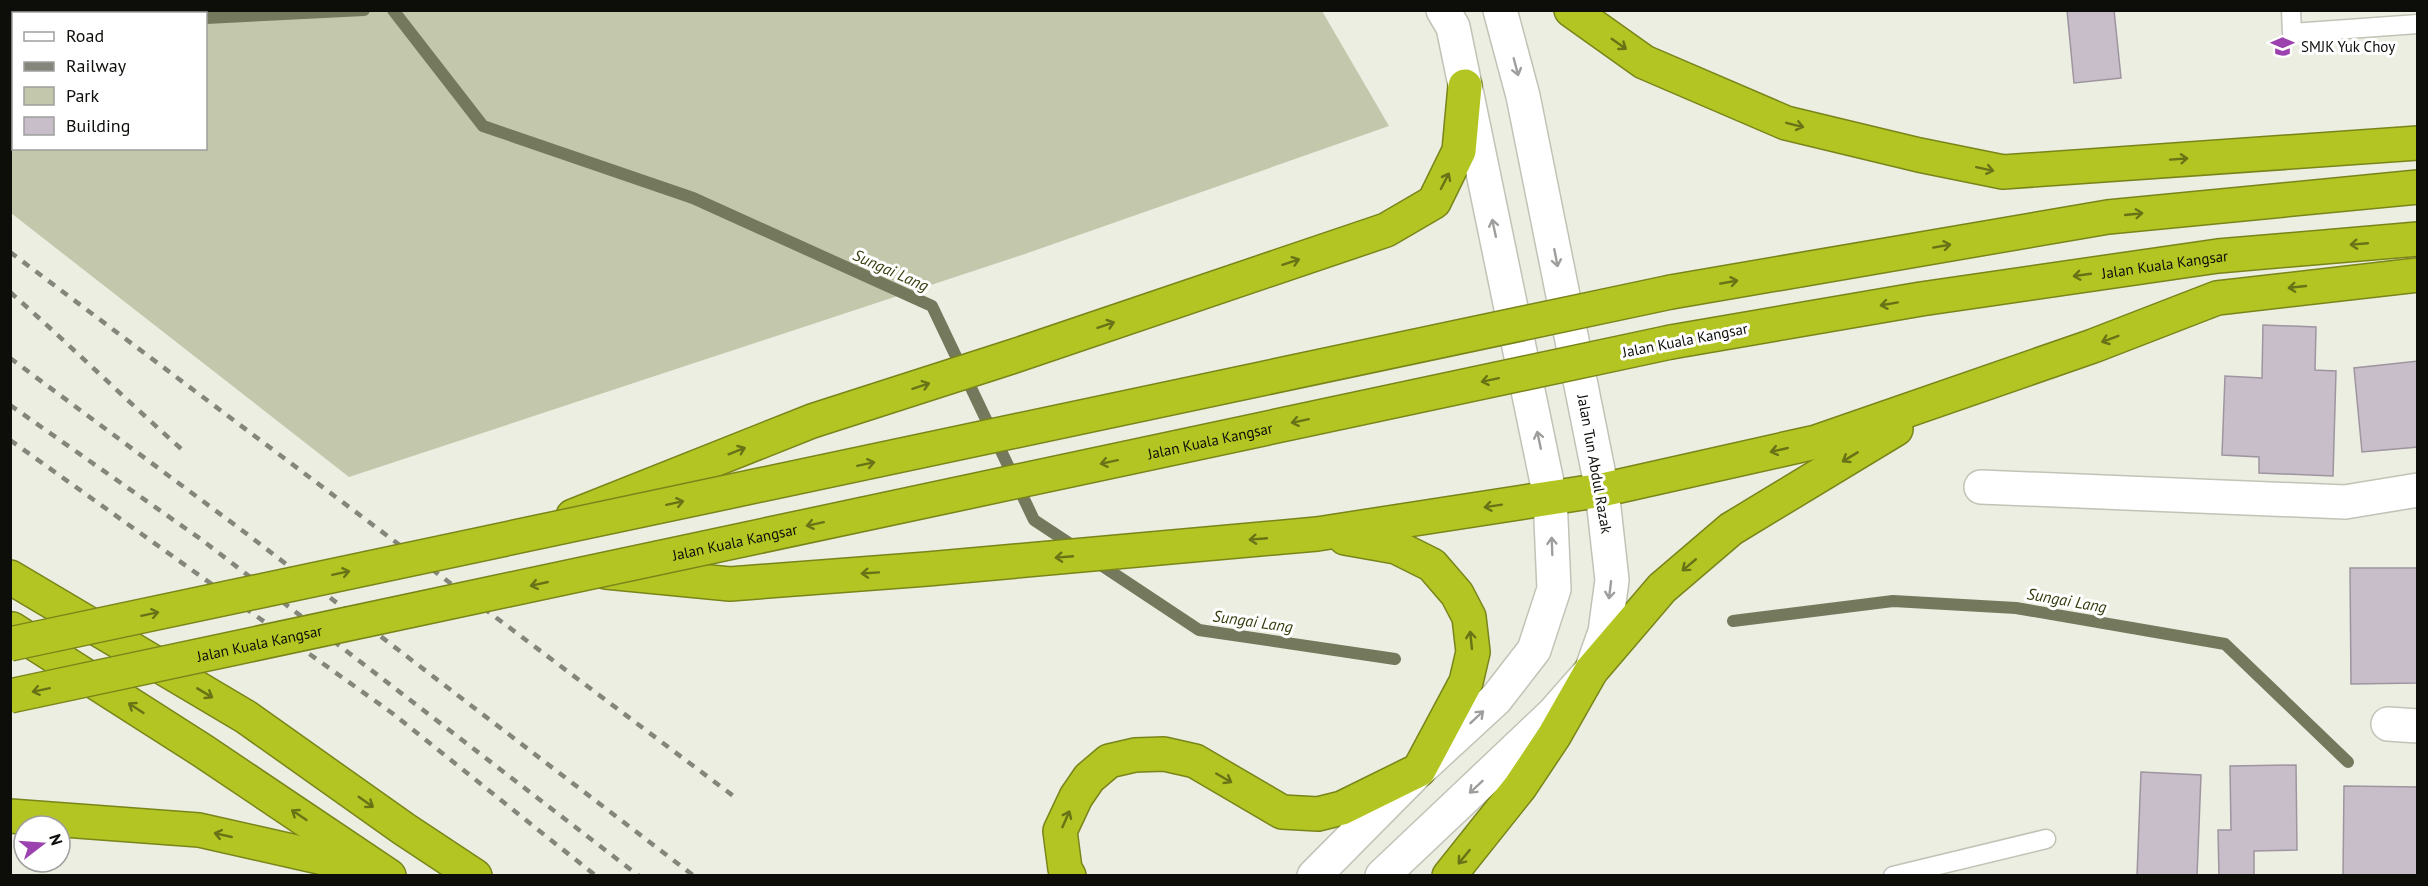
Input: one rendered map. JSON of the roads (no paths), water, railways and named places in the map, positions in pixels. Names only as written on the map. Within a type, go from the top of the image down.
[{"type":"highway","points":[[1571,10],[1644,62],[1786,123],[1919,155],[2003,172],[2418,143]]},
{"type":"highway","points":[[526,534],[812,421],[1386,231],[1434,202],[1459,151],[1465,86]]},
{"type":"highway","points":[[10,644],[892,459],[1671,292],[2108,217],[2418,187]]},
{"type":"highway","name":"Jalan Kuala Kangsar","points":[[10,696],[1671,342],[1921,298],[2218,256],[2418,239]]},
{"type":"highway","points":[[597,571],[730,584],[927,569],[1317,534],[1602,490],[1816,442],[2093,346],[2217,298],[2418,275]]},
{"type":"highway","points":[[1449,876],[1520,787],[1554,736],[1591,670],[1662,588],[1731,529],[1954,394]]},
{"type":"highway","points":[[1069,876],[1065,868],[1060,831],[1076,797],[1089,778],[1109,761],[1135,755],[1164,754],[1195,761],[1282,812],[1317,814],[1342,808],[1419,770],[1466,682],[1473,652],[1469,617],[1457,594],[1432,565],[1396,547],[1317,534]]},
{"type":"highway","points":[[10,577],[246,717],[404,829],[475,876]]},
{"type":"highway","points":[[10,628],[203,751],[386,873]]},
{"type":"highway","points":[[10,816],[199,830],[386,873]]},
{"type":"main road","points":[[1314,876],[1419,770],[1496,699],[1534,650],[1554,589],[1551,497],[1452,27],[1443,10]]},
{"type":"main road","name":"Jalan Tun Abdul Razak","points":[[1383,874],[1554,713],[1591,670],[1605,632],[1612,580],[1602,490],[1523,96],[1500,10]]},
{"type":"main road","points":[[1981,488],[2344,502],[2418,490]]},
{"type":"lane","points":[[2291,10],[2292,33],[2418,24]]},
{"type":"lane","points":[[1893,876],[2046,839]]},
{"type":"waterway","name":"Sungai Lang","points":[[207,18],[364,10]]},
{"type":"waterway","name":"Sungai Lang","points":[[393,10],[483,126],[693,198],[932,306],[1034,520],[1078,549]]},
{"type":"waterway","name":"Sungai Lang","points":[[1095,561],[1199,630],[1395,659]]},
{"type":"waterway","name":"Sungai Lang","points":[[1733,621],[1893,601],[2016,608],[2225,644],[2348,762]]},
{"type":"railway","points":[[10,252],[736,798]]},
{"type":"railway","points":[[10,292],[187,454]]},
{"type":"railway","points":[[10,358],[239,528],[694,876]]},
{"type":"railway","points":[[10,405],[202,540],[639,876]]},
{"type":"railway","points":[[10,440],[392,713],[596,876]]},
{"type":"place","name":"SMJK Yuk Choy","points":[[2283,46]]}]
